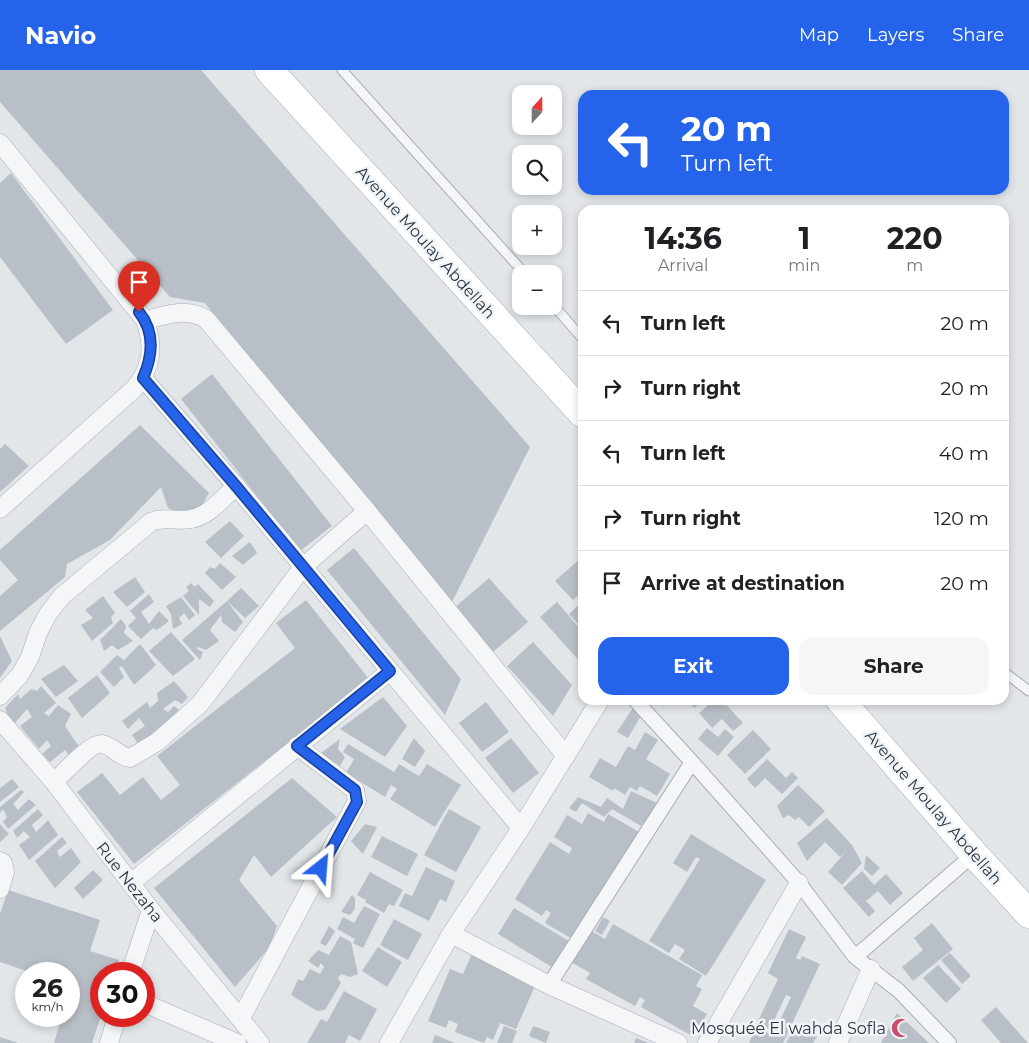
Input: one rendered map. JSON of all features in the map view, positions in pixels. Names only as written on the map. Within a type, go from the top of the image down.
[{"type":"main road","name":"Avenue Moulay Abdellah","points":[[269,70],[578,409]]},
{"type":"main road","name":"Avenue Moulay Abdellah","points":[[844,705],[1029,914]]},
{"type":"street","points":[[0,509],[135,388],[143,378],[149,364],[151,350],[146,320],[2,148]]},
{"type":"street","points":[[146,320],[184,312],[206,319],[367,511],[566,756]]},
{"type":"street","points":[[143,378],[236,486],[521,828]]},
{"type":"street","points":[[0,696],[20,675],[30,657],[38,633],[48,614],[62,596],[151,522],[160,518],[190,520],[202,516],[236,486]]},
{"type":"street","points":[[54,782],[93,746],[104,744],[122,756],[130,758],[157,742],[200,704],[303,567],[367,511]]},
{"type":"street","points":[[131,883],[390,671]]},
{"type":"street","points":[[389,1043],[451,934],[521,828],[597,705]]},
{"type":"street","points":[[640,705],[799,884],[855,957],[899,991],[949,1043]]},
{"type":"street","name":"Rue Nezaha","points":[[0,720],[54,782],[151,910],[260,1043]]},
{"type":"street","points":[[240,1018],[357,802],[355,790],[297,746]]},
{"type":"street","points":[[549,986],[692,762]]},
{"type":"street","points":[[855,957],[974,854]]},
{"type":"street","points":[[0,861],[3,863],[5,872],[0,889]]},
{"type":"street","points":[[707,1043],[799,884]]},
{"type":"street","points":[[134,962],[151,910]]},
{"type":"street","points":[[451,934],[549,986],[678,1043]]},
{"type":"street","points":[[838,1043],[871,970]]},
{"type":"street","points":[[155,1008],[237,1043]]},
{"type":"street","points":[[109,1043],[114,1027]]},
{"type":"lane","points":[[342,70],[517,265]]},
{"type":"lane","points":[[562,315],[578,333]]},
{"type":"lane","points":[[1009,676],[1029,691]]},
{"type":"building","points":[[0,70],[201,70],[530,447],[451,604],[205,303],[170,297],[0,102]]},
{"type":"building","points":[[11,173],[113,310],[66,344],[0,257],[0,183]]},
{"type":"building","points":[[212,374],[332,526],[300,551],[181,399]]},
{"type":"building","points":[[140,425],[209,493],[199,510],[181,514],[168,508],[161,487],[110,540],[67,564],[65,577],[0,631],[0,596],[18,580],[0,560],[0,550]]},
{"type":"building","points":[[5,444],[29,466],[0,492],[0,449]]},
{"type":"building","points":[[230,521],[244,536],[221,558],[205,542]]},
{"type":"building","points":[[250,542],[257,553],[243,565],[232,556]]},
{"type":"building","points":[[354,548],[461,679],[445,715],[327,570]]},
{"type":"building","points":[[578,561],[578,596],[573,600],[555,581]]},
{"type":"building","points":[[220,563],[236,577],[222,590],[205,573],[210,567],[215,569]]},
{"type":"building","points":[[135,577],[145,592],[127,607],[113,592]]},
{"type":"building","points":[[489,578],[528,622],[493,652],[454,608]]},
{"type":"building","points":[[191,583],[195,587],[198,584],[214,601],[210,607],[199,599],[199,615],[183,596],[189,591],[186,587]]},
{"type":"building","points":[[241,588],[259,606],[245,618],[227,601]]},
{"type":"building","points":[[149,594],[154,602],[141,612],[149,624],[159,611],[169,621],[157,630],[153,628],[141,639],[128,626],[136,618],[130,611]]},
{"type":"building","points":[[103,596],[115,613],[111,617],[113,623],[92,641],[81,625],[93,618],[85,610]]},
{"type":"building","points":[[181,597],[195,615],[189,620],[184,613],[179,618],[182,624],[173,629],[171,614],[166,606]]},
{"type":"building","points":[[306,600],[369,679],[134,864],[77,792],[102,773],[120,795],[143,777],[161,800],[180,785],[157,756],[295,648],[276,623]]},
{"type":"building","points":[[227,601],[243,622],[235,632],[222,622],[221,615],[210,630],[219,641],[206,650],[198,647],[197,649],[203,652],[200,660],[182,640]]},
{"type":"building","points":[[557,602],[578,626],[578,660],[540,617]]},
{"type":"building","points":[[578,606],[578,624],[569,614]]},
{"type":"building","points":[[121,619],[126,626],[124,633],[133,641],[118,650],[112,645],[104,651],[100,640]]},
{"type":"building","points":[[171,632],[195,659],[173,676],[149,651]]},
{"type":"building","points":[[0,636],[12,661],[0,678]]},
{"type":"building","points":[[533,642],[572,685],[553,716],[507,666]]},
{"type":"building","points":[[140,644],[156,665],[134,685],[122,666],[119,668],[124,677],[114,687],[100,672],[117,655],[124,660]]},
{"type":"building","points":[[64,665],[78,681],[56,697],[41,679]]},
{"type":"building","points":[[97,675],[110,693],[82,718],[68,698]]},
{"type":"building","points":[[174,681],[188,697],[182,704],[175,700],[163,709],[168,712],[174,706],[181,712],[138,744],[132,735],[145,726],[139,718],[128,729],[122,721],[147,702],[150,708],[158,701],[157,693]]},
{"type":"building","points":[[41,686],[56,703],[44,713],[49,716],[58,705],[71,714],[65,726],[80,748],[69,755],[65,750],[50,762],[42,754],[51,746],[47,740],[39,749],[20,726],[32,717],[27,709],[14,724],[10,721],[5,708],[18,694],[20,699],[31,689],[37,691]]},
{"type":"building","points":[[383,697],[407,726],[385,757],[340,729]]},
{"type":"building","points":[[486,702],[509,732],[482,752],[459,723]]},
{"type":"building","points":[[708,705],[727,705],[743,723],[733,731],[722,719],[712,728],[699,713]]},
{"type":"building","points":[[633,708],[642,714],[628,738],[617,732]]},
{"type":"building","points":[[707,728],[718,737],[725,729],[734,737],[718,756],[698,739]]},
{"type":"building","points":[[753,730],[771,749],[745,774],[727,755]]},
{"type":"building","points":[[645,732],[658,740],[646,759],[670,774],[657,796],[640,786],[637,791],[630,787],[625,795],[614,788],[613,791],[589,777],[600,758],[616,767],[628,746],[635,750]]},
{"type":"building","points":[[414,738],[425,751],[415,767],[402,759]]},
{"type":"building","points":[[511,738],[539,773],[513,793],[485,758]]},
{"type":"building","points":[[340,739],[338,749],[345,757],[340,766],[321,753]]},
{"type":"building","points":[[348,744],[394,772],[399,764],[419,776],[427,764],[461,785],[435,827],[390,799],[397,789],[391,785],[385,797],[346,773],[354,759],[343,752]]},
{"type":"building","points":[[767,759],[786,778],[792,772],[798,778],[782,794],[765,778],[755,788],[747,779]]},
{"type":"building","points":[[292,778],[337,817],[271,877],[254,855],[239,880],[277,926],[269,948],[235,987],[154,888]]},
{"type":"building","points":[[12,779],[19,787],[0,802],[0,788]]},
{"type":"building","points":[[798,785],[825,811],[809,827],[799,817],[795,820],[789,815],[783,818],[777,806]]},
{"type":"building","points":[[21,790],[24,792],[13,804],[18,810],[29,799],[36,805],[8,829],[3,822],[7,817],[3,809],[0,813],[0,807]]},
{"type":"building","points":[[631,791],[659,804],[641,826],[612,809],[604,817],[582,803],[576,812],[569,808],[578,797],[601,807],[607,798],[623,809]]},
{"type":"building","points":[[38,809],[43,815],[32,825],[36,832],[48,820],[58,835],[29,860],[19,845],[30,837],[24,831],[17,838],[13,831]]},
{"type":"building","points":[[449,809],[481,827],[456,872],[424,855]]},
{"type":"building","points":[[588,813],[604,822],[608,814],[639,832],[574,940],[545,923],[551,913],[546,910],[542,916],[515,899],[550,842],[569,854],[572,848],[554,837],[567,815],[582,824]]},
{"type":"building","points":[[827,818],[852,845],[862,863],[842,885],[828,872],[848,849],[840,857],[825,842],[807,861],[797,843]]},
{"type":"building","points":[[0,824],[9,834],[0,842]]},
{"type":"building","points":[[365,824],[377,827],[363,854],[351,841]]},
{"type":"building","points":[[691,834],[766,880],[706,976],[679,959],[685,950],[675,944],[669,953],[649,941],[700,859],[696,857],[687,872],[673,863]]},
{"type":"building","points":[[382,836],[418,854],[407,876],[371,857]]},
{"type":"building","points":[[62,837],[67,843],[57,851],[60,857],[71,848],[81,862],[55,888],[35,861]]},
{"type":"building","points":[[866,855],[880,868],[872,876],[864,869]]},
{"type":"building","points":[[426,867],[455,881],[446,902],[440,899],[429,921],[399,906],[405,893],[412,896]]},
{"type":"building","points":[[93,870],[103,880],[83,899],[74,888]]},
{"type":"building","points":[[862,871],[874,885],[886,874],[903,893],[890,905],[878,891],[866,901],[875,911],[869,917],[843,888]]},
{"type":"building","points":[[370,872],[403,890],[394,906],[389,904],[384,913],[357,895]]},
{"type":"building","points":[[8,890],[100,920],[90,951],[119,960],[118,962],[90,962],[90,1027],[97,1027],[92,1043],[54,1043],[59,1027],[80,1027],[80,962],[15,962],[15,967],[0,962],[0,914]]},
{"type":"building","points":[[352,895],[355,898],[355,909],[350,915],[341,912]]},
{"type":"building","points":[[364,906],[380,914],[363,948],[353,943],[355,939],[337,929],[343,917],[354,923]]},
{"type":"building","points":[[514,908],[572,943],[555,969],[498,934]]},
{"type":"building","points":[[603,917],[610,921],[602,935],[595,931]]},
{"type":"building","points":[[394,919],[422,934],[408,960],[380,945]]},
{"type":"building","points":[[932,923],[953,949],[913,981],[902,967],[923,950],[914,938]]},
{"type":"building","points":[[613,924],[702,975],[696,986],[702,989],[693,1006],[707,1014],[694,1037],[641,1007],[645,1000],[640,997],[635,1006],[586,979],[590,973],[571,962],[590,930],[605,939]]},
{"type":"building","points":[[329,926],[335,931],[326,946],[320,943]]},
{"type":"building","points":[[789,929],[806,937],[796,958],[800,960],[802,956],[820,964],[783,1043],[749,1043],[756,1027],[773,1035],[791,997],[786,995],[770,1029],[757,1023],[778,979],[768,973]]},
{"type":"building","points":[[340,936],[351,942],[358,974],[350,977],[341,974],[338,978],[341,983],[325,1010],[317,1011],[291,995],[298,979],[303,981],[310,969],[320,974],[324,967],[321,963],[318,968],[308,961],[318,950],[329,955]]},
{"type":"building","points":[[378,947],[402,962],[387,987],[362,971]]},
{"type":"building","points":[[472,953],[535,986],[516,1029],[500,1023],[493,1040],[487,1037],[484,1043],[455,1032],[458,1024],[449,1020],[446,1028],[428,1021],[450,969],[463,974]]},
{"type":"building","points":[[950,953],[971,976],[962,984],[941,960]]},
{"type":"building","points":[[938,965],[961,989],[946,1003],[923,978]]},
{"type":"building","points":[[344,991],[377,1009],[360,1041],[349,1035],[345,1043],[307,1043],[321,1019],[327,1022]]},
{"type":"building","points":[[996,1007],[1028,1043],[1001,1043],[981,1020]]},
{"type":"building","name":"Mosquéé El wahda Sofla","points":[[897,1013],[929,1043],[881,1043]]},
{"type":"building","points":[[797,1024],[817,1036],[813,1043],[786,1043]]},
{"type":"building","points":[[504,1026],[517,1031],[512,1043],[497,1043]]},
{"type":"building","points":[[533,1026],[550,1032],[546,1043],[529,1036]]},
{"type":"building","points":[[435,1035],[455,1043],[432,1043]]},
{"type":"building","points":[[0,1037],[18,1043],[0,1043]]},
{"type":"building","points":[[636,1038],[649,1043],[634,1043]]},
{"type":"place","name":"Mosquéé El wahda Sofla","points":[[901,1028]]},
{"type":"route","points":[[139,312],[146,320],[151,350],[149,364],[143,378],[390,671],[297,746],[355,790],[357,795],[357,802],[321,868]]}]
